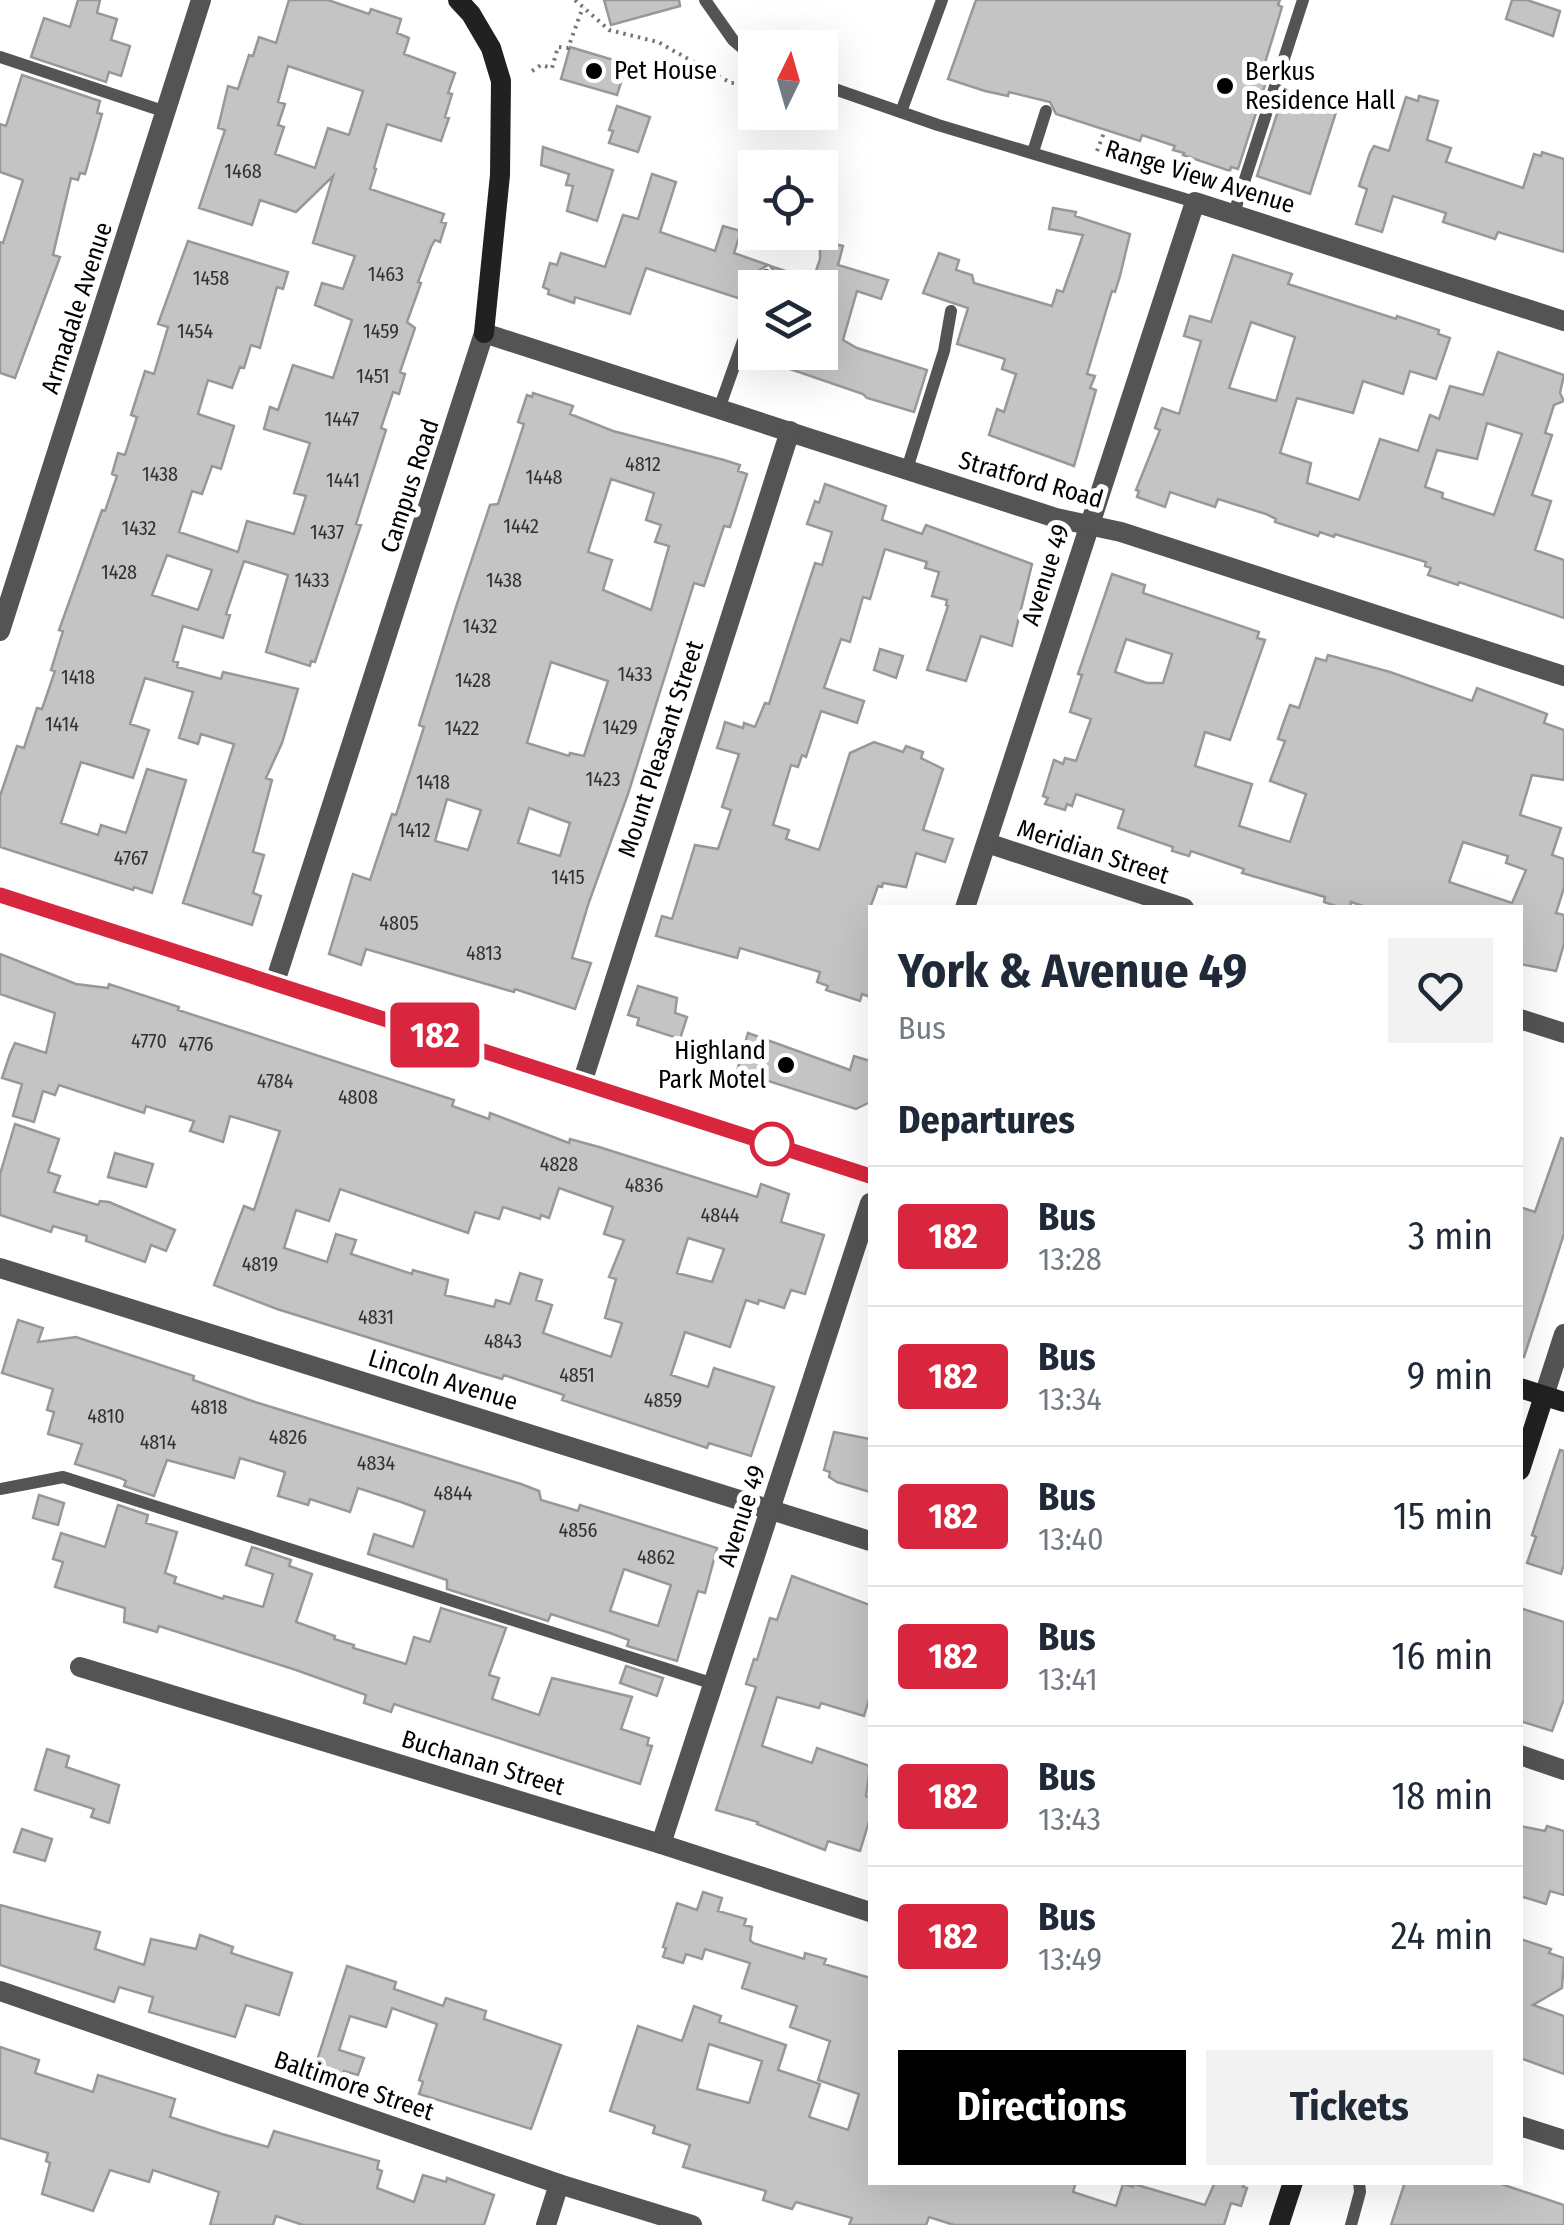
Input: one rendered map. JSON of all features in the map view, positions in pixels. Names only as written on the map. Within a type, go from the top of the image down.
[{"type":"main road","name":"Campus Road","points":[[458,0],[491,48],[500,81],[500,174],[484,334]]},
{"type":"main road","points":[[0,895],[868,1175]]},
{"type":"main road","points":[[1523,1389],[1554,1399],[1523,1464]]},
{"type":"main road","points":[[1279,2225],[1292,2185]]},
{"type":"street","name":"Armadale Avenue","points":[[0,631],[201,0]]},
{"type":"street","name":"Range View Avenue","points":[[1195,202],[1564,320]]},
{"type":"street","name":"Avenue 49","points":[[966,905],[1195,202]]},
{"type":"street","name":"Stratford Road","points":[[484,334],[1056,518],[1121,532],[1564,676]]},
{"type":"street","name":"Campus Road","points":[[276,982],[484,334]]},
{"type":"street","name":"Mount Pleasant Street","points":[[582,1082],[790,431]]},
{"type":"street","name":"Meridian Street","points":[[987,843],[1175,905]]},
{"type":"street","points":[[1523,1020],[1564,1033]]},
{"type":"street","name":"Avenue 49","points":[[661,1844],[868,1209]]},
{"type":"street","name":"Lincoln Avenue","points":[[0,1268],[868,1541]]},
{"type":"street","points":[[1554,1399],[1564,1334]]},
{"type":"street","name":"Buchanan Street","points":[[80,1667],[661,1844],[868,1911]]},
{"type":"street","points":[[1523,1756],[1564,1770]]},
{"type":"street","name":"Baltimore Street","points":[[0,1991],[560,2184],[692,2225]]},
{"type":"street","points":[[1523,2127],[1564,2140]]},
{"type":"street","points":[[546,2225],[560,2184]]},
{"type":"lane","points":[[705,0],[738,44]]},
{"type":"lane","points":[[901,112],[942,0]]},
{"type":"lane","points":[[1234,214],[1304,0]]},
{"type":"lane","points":[[0,57],[166,112]]},
{"type":"lane","name":"Range View Avenue","points":[[838,90],[1195,202]]},
{"type":"lane","points":[[1033,152],[1046,111]]},
{"type":"lane","points":[[906,469],[944,351],[951,312]]},
{"type":"lane","points":[[719,409],[738,355]]},
{"type":"lane","points":[[0,1489],[62,1477],[714,1684]]},
{"type":"lane","points":[[1352,2225],[1359,2185]]},
{"type":"path","points":[[575,0],[609,30],[658,42],[719,78],[738,83]]},
{"type":"path","points":[[532,70],[541,65],[551,71],[558,47],[568,48],[582,7]]},
{"type":"path","points":[[1097,152],[1105,130]]},
{"type":"building","points":[[78,0],[100,0],[97,13],[117,19],[111,40],[130,46],[121,76],[109,72],[106,82],[31,57],[44,18],[70,27]]},
{"type":"building","points":[[289,0],[328,0],[369,14],[371,9],[401,19],[397,33],[409,38],[404,54],[455,73],[448,93],[452,94],[445,117],[449,118],[441,141],[387,124],[374,168],[370,189],[444,214],[441,222],[446,223],[440,242],[435,240],[431,247],[418,282],[421,283],[407,322],[415,328],[400,372],[405,374],[399,394],[393,392],[381,428],[386,430],[356,524],[361,525],[315,662],[311,661],[310,666],[266,652],[288,575],[244,561],[226,614],[230,615],[223,638],[183,626],[173,661],[178,662],[177,667],[221,679],[223,672],[298,689],[282,743],[266,778],[272,780],[253,852],[264,855],[253,893],[261,896],[252,925],[183,903],[234,744],[201,734],[198,744],[179,738],[193,692],[145,678],[130,724],[149,730],[133,778],[81,762],[61,823],[98,835],[101,825],[126,833],[147,769],[186,780],[152,893],[0,847],[0,796],[17,746],[24,748],[55,671],[51,670],[63,631],[59,630],[117,476],[112,474],[118,453],[125,455],[137,417],[131,415],[145,371],[154,374],[168,327],[158,324],[188,241],[288,272],[283,289],[277,287],[260,348],[251,345],[232,388],[208,380],[198,414],[234,426],[221,469],[212,466],[202,494],[192,491],[179,532],[238,552],[247,521],[294,534],[306,496],[294,493],[310,443],[264,429],[270,407],[278,410],[293,365],[333,378],[352,320],[315,305],[322,283],[343,289],[355,256],[313,243],[333,176],[296,212],[260,200],[252,225],[199,208],[225,130],[218,128],[228,86],[238,89],[259,37],[276,43]],"holes":[[[288,66],[363,91],[349,135],[328,128],[315,168],[275,154],[284,127],[278,125],[285,104],[278,102]],[[167,555],[212,570],[198,610],[152,595]]]},
{"type":"building","points":[[604,0],[679,0],[680,6],[611,25]]},
{"type":"building","name":"Berkus Residence Hall","points":[[976,0],[1280,0],[1278,5],[1282,7],[1261,76],[1266,82],[1238,169],[1231,167],[1230,171],[1183,155],[1173,150],[1175,146],[1142,135],[1140,141],[1056,114],[1050,102],[1009,92],[1008,96],[985,91],[948,79]]},
{"type":"building","points":[[1512,0],[1527,0],[1560,11],[1553,36],[1506,19]]},
{"type":"building","name":"Pet House","points":[[570,47],[627,64],[617,95],[561,79]]},
{"type":"building","points":[[22,75],[100,101],[97,113],[102,114],[85,174],[80,173],[78,180],[71,178],[53,255],[60,257],[15,378],[0,373],[0,242],[3,243],[23,180],[0,172],[0,124],[6,126]]},
{"type":"building","points":[[1285,89],[1338,106],[1310,194],[1257,176]]},
{"type":"building","points":[[1419,96],[1438,101],[1427,140],[1451,148],[1446,162],[1523,188],[1534,154],[1541,156],[1542,152],[1564,159],[1564,252],[1498,232],[1495,239],[1443,222],[1446,213],[1393,196],[1382,232],[1356,224],[1367,189],[1359,186],[1370,153],[1374,146],[1389,151],[1406,97],[1418,101]]},
{"type":"building","points":[[617,106],[650,117],[638,152],[609,143]]},
{"type":"building","points":[[543,147],[613,170],[597,221],[567,211],[573,186],[566,185],[569,174],[541,165]]},
{"type":"building","points":[[652,174],[676,182],[660,232],[715,251],[723,226],[738,230],[734,253],[768,265],[759,270],[738,270],[738,298],[646,268],[630,314],[575,297],[574,303],[548,294],[549,290],[543,287],[550,263],[557,265],[561,253],[605,267],[623,215],[638,219]]},
{"type":"building","points":[[1053,208],[1076,212],[1075,216],[1130,234],[1087,374],[1095,376],[1090,388],[1096,390],[1074,466],[989,435],[997,409],[1004,412],[1016,374],[1002,369],[1005,359],[957,344],[968,308],[923,293],[939,253],[959,260],[956,270],[972,275],[974,283],[1052,306],[1057,290],[1063,292],[1083,235],[1049,229]]},
{"type":"building","points":[[838,245],[843,246],[838,265],[888,280],[881,299],[857,291],[843,340],[927,370],[914,412],[793,370],[838,370],[838,270],[816,270],[820,250],[838,250]]},
{"type":"building","points":[[1233,255],[1292,274],[1288,284],[1439,330],[1438,334],[1450,338],[1436,379],[1410,371],[1403,394],[1363,381],[1353,413],[1297,398],[1280,453],[1311,463],[1307,483],[1359,500],[1380,439],[1418,451],[1430,415],[1439,419],[1450,386],[1483,395],[1498,352],[1564,375],[1560,393],[1564,401],[1554,405],[1545,433],[1552,435],[1532,495],[1551,501],[1535,550],[1564,560],[1564,618],[1428,575],[1431,568],[1425,566],[1426,562],[1335,534],[1334,537],[1320,532],[1318,536],[1218,499],[1215,507],[1170,492],[1165,507],[1137,497],[1136,490],[1160,430],[1155,428],[1162,408],[1179,414],[1201,341],[1184,336],[1190,316],[1211,322]],"holes":[[[1251,322],[1295,337],[1276,401],[1229,388]],[[1487,423],[1522,434],[1494,515],[1442,498],[1443,493],[1425,487],[1437,450],[1477,459]]]},
{"type":"building","points":[[533,393],[573,406],[570,414],[613,431],[740,465],[738,471],[747,474],[730,527],[724,526],[704,586],[694,583],[628,794],[589,902],[572,958],[591,963],[575,1009],[366,949],[361,965],[329,954],[353,874],[370,880],[392,814],[396,815],[456,607],[490,505],[498,504],[524,424],[518,422],[527,395],[532,397]],"holes":[[[611,479],[654,493],[646,520],[661,525],[655,542],[669,546],[651,610],[603,590],[612,560],[588,552]],[[551,662],[608,681],[584,756],[569,756],[527,743]],[[447,799],[481,810],[468,850],[435,841]],[[529,808],[570,823],[560,856],[518,843]]]},
{"type":"building","points":[[825,484],[886,506],[882,520],[922,534],[926,525],[1032,564],[1012,646],[981,636],[966,681],[927,670],[948,606],[947,600],[932,596],[939,572],[925,568],[927,562],[885,549],[870,599],[863,597],[850,642],[841,639],[824,688],[864,701],[857,723],[821,711],[806,757],[802,755],[798,767],[791,765],[773,825],[789,830],[786,839],[819,850],[850,753],[874,742],[903,752],[906,746],[923,752],[921,758],[943,769],[923,830],[953,839],[945,862],[916,853],[906,887],[883,883],[878,886],[868,905],[868,996],[862,994],[860,1001],[826,990],[828,986],[817,982],[820,972],[740,948],[737,958],[656,936],[662,916],[672,919],[695,845],[718,849],[731,810],[722,807],[739,754],[717,748],[725,722],[755,727],[765,703],[769,704],[815,563],[822,565],[832,532],[807,524],[815,501],[819,503]]},
{"type":"building","points":[[1112,574],[1145,585],[1143,593],[1259,632],[1257,638],[1265,640],[1230,740],[1205,732],[1195,766],[1252,784],[1239,826],[1290,842],[1306,794],[1270,781],[1285,741],[1278,739],[1290,705],[1299,708],[1316,658],[1326,661],[1328,655],[1390,672],[1472,701],[1477,688],[1547,714],[1544,723],[1564,730],[1564,780],[1532,775],[1520,815],[1561,828],[1552,855],[1564,859],[1564,888],[1556,913],[1564,915],[1564,944],[1556,971],[1523,965],[1523,905],[1332,905],[1324,902],[1325,897],[1242,873],[1244,869],[1191,851],[1189,856],[1172,851],[1173,847],[1118,828],[1124,810],[1076,794],[1072,806],[1067,804],[1065,810],[1045,804],[1048,798],[1043,796],[1054,760],[1063,764],[1065,758],[1076,761],[1091,719],[1070,712],[1082,675],[1078,674]],"holes":[[[1126,639],[1172,654],[1163,683],[1147,683],[1115,672]],[[1463,842],[1508,856],[1506,863],[1526,870],[1512,903],[1449,882]]]},
{"type":"building","points":[[880,649],[903,656],[896,678],[874,670]]},
{"type":"building","points":[[0,954],[76,984],[108,988],[109,984],[179,1007],[178,1010],[454,1100],[452,1106],[489,1119],[490,1113],[569,1143],[570,1139],[599,1147],[757,1197],[761,1184],[789,1194],[781,1222],[824,1235],[805,1294],[791,1290],[784,1308],[746,1300],[730,1347],[685,1332],[671,1375],[708,1387],[714,1368],[774,1387],[751,1456],[709,1443],[707,1448],[562,1400],[564,1395],[504,1375],[502,1379],[482,1373],[277,1309],[214,1285],[244,1206],[254,1210],[280,1131],[230,1116],[223,1142],[190,1131],[194,1121],[146,1106],[144,1113],[59,1085],[55,1095],[43,1091],[34,1122],[13,1116],[22,1084],[2,1078],[10,1054],[15,1043],[46,1053],[55,1013],[0,994]],"holes":[[[559,1188],[613,1207],[604,1234],[624,1240],[609,1277],[616,1279],[605,1318],[622,1323],[611,1357],[543,1333],[552,1305],[536,1300],[542,1280],[520,1273],[510,1304],[496,1300],[494,1307],[445,1295],[448,1280],[413,1270],[412,1274],[351,1254],[356,1240],[336,1234],[327,1262],[284,1248],[296,1210],[329,1221],[340,1189],[468,1233],[475,1212],[499,1219],[503,1207],[540,1219],[541,1215],[549,1218]],[[688,1238],[724,1249],[712,1282],[677,1273]]]},
{"type":"building","points":[[638,986],[677,998],[675,1013],[687,1017],[680,1039],[637,1025],[639,1018],[628,1015]]},
{"type":"building","name":"Highland Park Motel","points":[[748,1033],[850,1070],[854,1056],[868,1060],[868,1103],[856,1109],[737,1071]]},
{"type":"building","points":[[15,1124],[59,1139],[48,1172],[60,1176],[54,1192],[98,1205],[100,1201],[109,1202],[175,1230],[166,1251],[151,1245],[145,1262],[86,1241],[87,1236],[53,1226],[51,1232],[0,1215],[0,1174]]},
{"type":"building","points":[[1561,1138],[1564,1139],[1564,1234],[1524,1357],[1523,1208],[1535,1212]]},
{"type":"building","points":[[115,1153],[153,1164],[146,1187],[108,1177]]},
{"type":"building","points":[[18,1320],[43,1328],[38,1342],[76,1337],[194,1376],[193,1380],[255,1402],[521,1484],[539,1491],[541,1500],[578,1511],[580,1505],[717,1548],[705,1593],[698,1591],[677,1661],[627,1646],[629,1640],[610,1633],[551,1614],[548,1621],[447,1589],[447,1580],[368,1554],[374,1534],[413,1547],[425,1511],[358,1488],[350,1512],[310,1499],[308,1505],[278,1496],[285,1472],[240,1458],[234,1478],[167,1460],[154,1496],[124,1486],[126,1481],[120,1478],[75,1464],[82,1444],[48,1434],[54,1412],[47,1410],[53,1389],[2,1373]],"holes":[[[624,1569],[671,1585],[658,1626],[610,1611]]]},
{"type":"building","points":[[834,1432],[868,1439],[868,1491],[837,1482],[824,1470]]},
{"type":"building","points":[[1560,1450],[1564,1451],[1561,1574],[1527,1563],[1536,1537],[1532,1535]]},
{"type":"building","points":[[39,1495],[64,1503],[58,1525],[33,1518]]},
{"type":"building","points":[[118,1505],[148,1515],[146,1523],[177,1532],[165,1573],[176,1577],[174,1583],[223,1599],[224,1596],[263,1607],[273,1574],[246,1565],[252,1547],[291,1560],[289,1566],[312,1574],[296,1622],[335,1636],[334,1639],[354,1645],[353,1648],[406,1664],[414,1637],[430,1642],[441,1608],[506,1628],[489,1675],[499,1678],[492,1699],[539,1715],[552,1678],[632,1697],[621,1729],[649,1738],[647,1745],[652,1746],[640,1784],[394,1704],[391,1712],[364,1703],[366,1695],[296,1670],[159,1626],[157,1632],[124,1622],[125,1608],[55,1587],[63,1562],[53,1559],[61,1533],[105,1547]]},
{"type":"building","points":[[792,1576],[868,1604],[868,1703],[864,1716],[821,1703],[819,1708],[777,1697],[762,1746],[812,1763],[817,1748],[868,1765],[868,1825],[860,1851],[828,1841],[825,1850],[758,1822],[716,1810],[756,1687],[746,1684],[754,1659],[757,1660],[770,1618],[777,1620]]},
{"type":"building","points":[[1523,1609],[1564,1622],[1564,1699],[1552,1731],[1523,1722]]},
{"type":"building","points":[[626,1666],[663,1678],[657,1696],[620,1683]]},
{"type":"building","points":[[47,1749],[69,1756],[66,1767],[119,1785],[109,1823],[91,1817],[94,1809],[35,1790]]},
{"type":"building","points":[[1547,1826],[1564,1831],[1564,1895],[1550,1891],[1546,1904],[1523,1897],[1523,1827],[1545,1831]]},
{"type":"building","points":[[22,1829],[52,1839],[45,1861],[14,1852]]},
{"type":"building","points":[[703,1892],[722,1898],[718,1911],[746,1919],[744,1925],[752,1927],[753,1943],[804,1959],[805,1953],[826,1959],[824,1964],[868,1977],[868,2185],[1075,2185],[1073,2192],[1116,2206],[1123,2185],[1137,2185],[1205,2205],[1214,2185],[1244,2185],[1247,2188],[1241,2206],[1231,2203],[1224,2225],[954,2225],[929,2217],[926,2225],[849,2225],[852,2218],[796,2202],[792,2209],[785,2207],[763,2200],[766,2191],[683,2167],[690,2145],[653,2133],[655,2126],[610,2111],[638,2026],[682,2041],[694,2006],[721,2016],[719,2022],[786,2045],[778,2070],[820,2084],[809,2117],[848,2130],[859,2094],[818,2080],[830,2041],[790,2027],[797,2006],[742,1988],[750,1963],[705,1949],[702,1959],[686,1954],[683,1963],[663,1957],[677,1903],[697,1910]],"holes":[[[709,2044],[762,2061],[749,2103],[697,2089]]]},
{"type":"building","points":[[0,1905],[100,1932],[95,1949],[144,1965],[151,1939],[196,1949],[200,1935],[233,1947],[231,1953],[292,1973],[279,2015],[246,2005],[235,2037],[149,2012],[153,1997],[119,1987],[114,2002],[0,1965]]},
{"type":"building","points":[[1523,1940],[1551,1949],[1549,1953],[1564,1958],[1562,1988],[1533,2005],[1564,2016],[1564,2074],[1523,2059]]},
{"type":"building","points":[[347,1966],[396,1982],[394,1989],[443,2006],[446,1998],[486,2011],[484,2019],[561,2045],[531,2129],[419,2094],[423,2082],[419,2080],[437,2024],[392,2008],[386,2027],[350,2016],[339,2050],[364,2058],[358,2075],[344,2071],[342,2076],[315,2067]]},
{"type":"building","points":[[0,2047],[39,2060],[35,2073],[93,2092],[98,2075],[175,2099],[170,2117],[222,2134],[268,2147],[274,2131],[379,2161],[377,2169],[382,2171],[377,2188],[414,2202],[423,2175],[446,2182],[447,2178],[494,2195],[484,2225],[303,2225],[276,2216],[273,2225],[210,2225],[219,2192],[153,2170],[149,2182],[110,2170],[93,2211],[42,2194],[50,2163],[46,2161],[48,2153],[0,2138]]},
{"type":"building","points":[[1404,2185],[1504,2185],[1564,2205],[1564,2225],[1391,2225]]},
{"type":"bus line","name":"182","points":[[0,895],[868,1175]]},
{"type":"place","name":"Pet House","points":[[594,71]]},
{"type":"place","name":"Berkus Residence Hall","points":[[1225,86]]},
{"type":"place","name":"Highland Park Motel","points":[[786,1065]]}]
